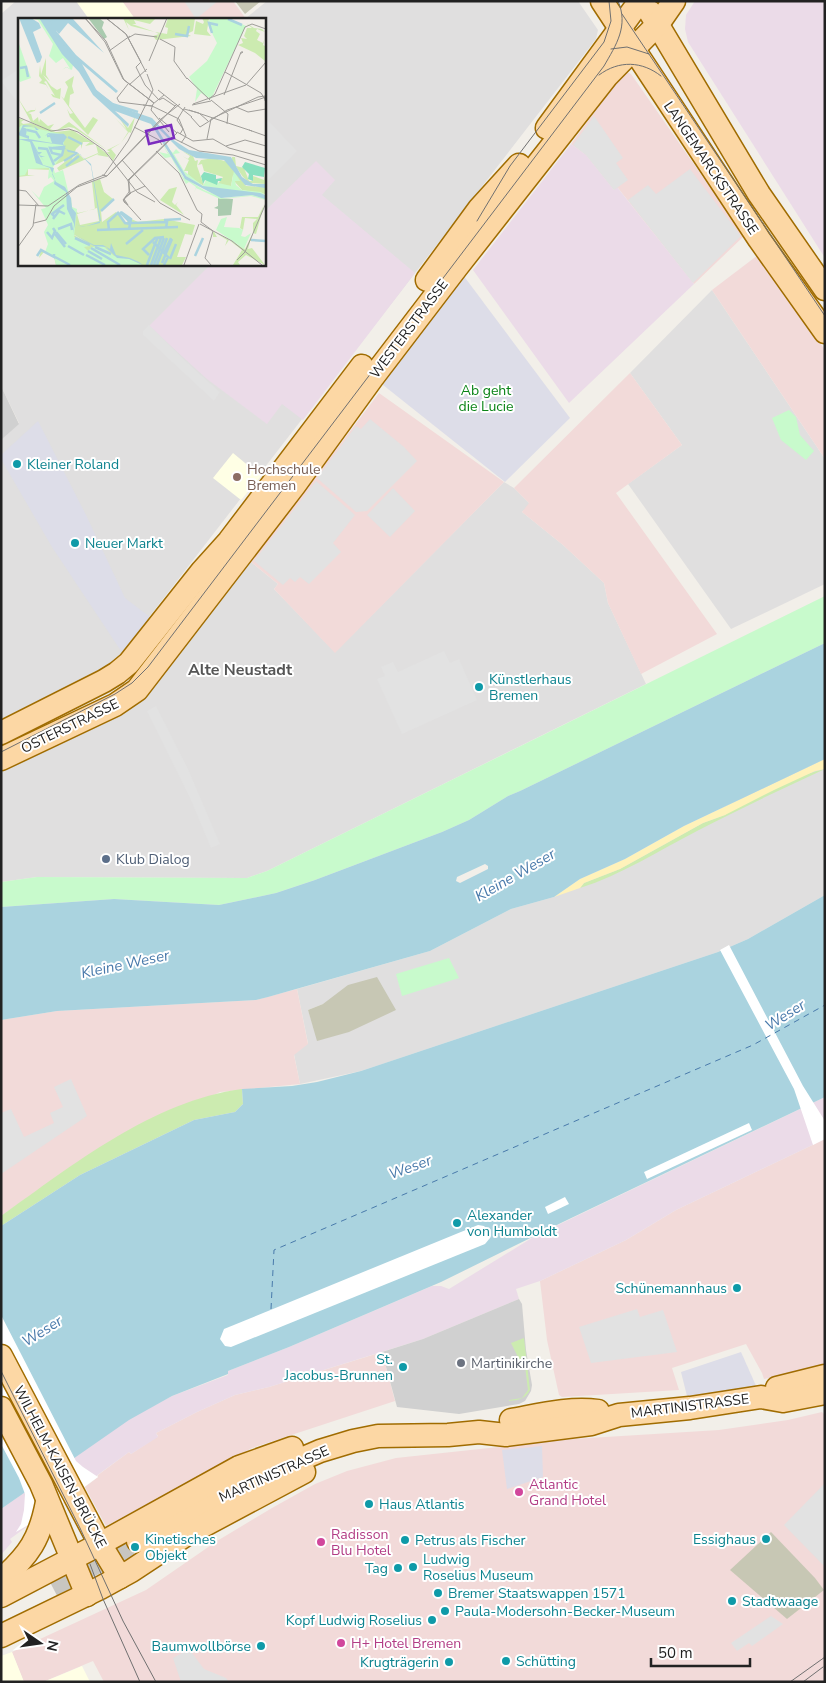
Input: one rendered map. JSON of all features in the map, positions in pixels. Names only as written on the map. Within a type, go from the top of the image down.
[{"type":"main road","name":"LANGEMARCKSTRASSE","points":[[602,1],[759,239],[825,332]]},
{"type":"main road","name":"LANGEMARCKSTRASSE","points":[[641,1],[658,24],[759,194],[825,289]]},
{"type":"main road","name":"WESTERSTRASSE","points":[[129,663],[202,571],[229,541],[436,269],[479,208],[515,170],[641,1]]},
{"type":"main road","name":"WESTERSTRASSE","points":[[156,666],[294,486],[373,377],[457,267],[607,76],[658,24],[674,1]]},
{"type":"main road","name":"OSTERSTRASSE","points":[[1,733],[104,681],[129,663]]},
{"type":"main road","name":"OSTERSTRASSE","points":[[1,759],[115,705],[137,690],[156,666]]},
{"type":"main road","name":"WILHELM-KAISEN-BRÜCKE","points":[[1,1356],[74,1496],[120,1577]]},
{"type":"main road","name":"MARTINISTRASSE","points":[[761,1397],[781,1386],[825,1376]]},
{"type":"main road","name":"MARTINISTRASSE","points":[[138,1541],[255,1480],[320,1451],[353,1441],[378,1436],[416,1436],[479,1432],[506,1435],[591,1424],[619,1415],[690,1408],[761,1397],[783,1401],[825,1394]]},
{"type":"main road","name":"WILHELM-KAISEN-BRÜCKE","points":[[1,1408],[34,1469],[48,1510],[87,1595]]},
{"type":"main road","points":[[1,1596],[239,1467],[328,1434],[354,1427],[369,1426],[416,1436]]},
{"type":"main road","points":[[1,1636],[87,1595],[120,1577],[184,1536],[314,1467],[346,1456],[391,1446],[416,1436]]},
{"type":"main road","points":[[1,1580],[22,1560],[34,1543],[48,1510]]},
{"type":"main road","points":[[1,1613],[52,1586]]},
{"type":"shaded area","points":[[16,1],[76,1],[88,18],[18,18],[18,265],[265,265],[265,18],[246,18],[267,1],[578,1],[598,30],[596,39],[122,652],[103,670],[1,722],[1,440],[19,423],[1,386],[1,14]]},
{"type":"shaded area","points":[[76,1],[122,1],[134,18],[88,18]]},
{"type":"shaded area","points":[[122,1],[233,1],[245,18],[134,18]]},
{"type":"shaded area","points":[[184,1],[218,1],[197,18]]},
{"type":"shaded area","points":[[235,1],[261,1],[245,14]]},
{"type":"shaded area","points":[[695,1],[825,1],[825,258],[688,42],[685,29],[686,15]]},
{"type":"shaded area","points":[[18,70],[18,103],[1,81]]},
{"type":"shaded area","points":[[627,72],[631,74],[744,236],[694,284],[618,188],[614,190],[586,155],[571,144],[620,78]]},
{"type":"shaded area","points":[[594,116],[623,158],[616,163],[628,180],[614,190],[586,155],[573,145]]},
{"type":"shaded area","points":[[265,117],[297,151],[265,184]]},
{"type":"shaded area","points":[[571,144],[586,155],[614,190],[617,187],[694,284],[569,403],[473,270]]},
{"type":"shaded area","points":[[316,161],[335,180],[322,195],[415,273],[303,420],[282,404],[267,424],[207,379],[149,326],[210,265],[265,265],[265,211]]},
{"type":"shaded area","points":[[690,169],[741,236],[693,283],[628,200],[648,185],[656,194]]},
{"type":"shaded area","points":[[758,255],[825,350],[825,459],[712,290]]},
{"type":"shaded area","points":[[457,267],[570,418],[505,482],[373,377]]},
{"type":"shaded area","points":[[712,290],[825,459],[825,584],[731,629],[628,484],[682,445],[630,373]]},
{"type":"shaded area","points":[[149,325],[220,392],[214,401],[143,335],[143,331]]},
{"type":"shaded area","points":[[630,373],[682,445],[616,493],[717,634],[641,674],[608,603],[604,583],[563,545],[522,512],[529,503],[514,488]]},
{"type":"shaded area","points":[[1,386],[19,424],[1,440]]},
{"type":"shaded area","points":[[379,393],[504,482],[335,653],[274,589],[278,584],[251,562]]},
{"type":"shaded area","points":[[370,419],[404,447],[417,461],[367,511],[356,512],[317,478],[356,426],[361,429]]},
{"type":"shaded area","name":"Neuer Markt","points":[[38,421],[86,515],[125,598],[159,624],[129,663],[52,547],[1,459],[1,455]]},
{"type":"shaded area","name":"Hochschule Bremen","points":[[233,453],[261,476],[241,500],[213,478]]},
{"type":"shaded area","points":[[316,481],[355,515],[333,543],[341,552],[309,584],[300,577],[295,582],[290,578],[283,585],[254,561]]},
{"type":"shaded area","points":[[504,482],[514,488],[530,504],[522,512],[563,545],[604,583],[608,603],[646,684],[267,871],[247,878],[37,877],[1,882],[1,772],[136,703],[155,685],[251,562],[278,584],[274,589],[335,652]]},
{"type":"shaded area","points":[[393,488],[415,511],[390,537],[367,515]]},
{"type":"shaded area","points":[[444,651],[450,663],[459,659],[477,700],[402,734],[377,679],[385,676],[381,667],[393,662],[398,672]]},
{"type":"shaded area","points":[[156,706],[188,769],[220,844],[211,848],[191,800],[147,711]]},
{"type":"shaded area","points":[[825,759],[825,895],[748,939],[718,952],[361,1071],[300,1084],[294,1054],[308,1043],[297,989],[430,951],[511,909],[554,897],[753,792]],"holes":[[[323,1004],[318,1041],[308,1010]]]},
{"type":"shaded area","points":[[377,977],[396,1010],[349,1032],[317,1041],[308,1010],[323,1004],[348,985]]},
{"type":"shaded area","points":[[297,989],[308,1044],[294,1055],[300,1084],[220,1092],[98,1149],[1,1216],[1,1020],[57,1011],[256,1000]]},
{"type":"shaded area","points":[[71,1079],[87,1116],[1,1174],[1,1113],[11,1109],[24,1137],[54,1123],[50,1113],[63,1107],[54,1087]]},
{"type":"shaded area","points":[[825,1097],[825,1139],[676,1210],[626,1240],[540,1281],[516,1289],[519,1299],[423,1339],[269,1387],[235,1395],[197,1412],[156,1433],[158,1437],[131,1454],[129,1452],[10,1539],[12,1542],[1,1555],[1,1509],[129,1419],[172,1396],[228,1375],[228,1371],[432,1286],[441,1286],[449,1289],[535,1236]]},
{"type":"shaded area","points":[[825,1139],[825,1365],[764,1379],[746,1344],[672,1368],[679,1390],[562,1397],[559,1395],[547,1340],[540,1281],[626,1240],[676,1210]]},
{"type":"shaded area","points":[[519,1299],[522,1304],[526,1350],[532,1385],[525,1401],[519,1404],[459,1414],[397,1407],[382,1352],[423,1339]]},
{"type":"shaded area","points":[[637,1309],[640,1317],[663,1310],[677,1352],[591,1363],[579,1327]]},
{"type":"shaded area","points":[[382,1352],[395,1401],[252,1448],[106,1526],[85,1487],[129,1452],[131,1454],[158,1436],[156,1433],[235,1395],[269,1387]]},
{"type":"shaded area","points":[[741,1352],[761,1397],[690,1408],[681,1372]]},
{"type":"shaded area","points":[[822,1412],[825,1415],[825,1682],[104,1682],[93,1661],[43,1682],[24,1682],[12,1652],[146,1590],[217,1541],[272,1508],[315,1484],[347,1471],[396,1458],[573,1439],[719,1430],[788,1420]]},
{"type":"shaded area","points":[[542,1446],[543,1477],[507,1489],[502,1450]]},
{"type":"shaded area","points":[[825,1483],[825,1567],[784,1525]]},
{"type":"shaded area","points":[[771,1532],[824,1590],[787,1619],[730,1570]]},
{"type":"shaded area","points":[[771,1616],[783,1624],[752,1646],[749,1643],[737,1651],[731,1643]]},
{"type":"shaded area","points":[[189,1649],[204,1669],[226,1678],[229,1682],[181,1682],[173,1658]]},
{"type":"shaded area","points":[[12,1652],[24,1682],[1,1682],[1,1656]]},
{"type":"shaded area","points":[[82,1666],[90,1682],[43,1682],[58,1676]]},
{"type":"green space","points":[[789,410],[796,417],[800,435],[814,451],[806,460],[781,440],[772,418]]},
{"type":"green space","points":[[825,596],[825,643],[508,796],[469,820],[315,880],[276,893],[219,905],[114,899],[1,907],[1,882],[37,877],[247,878],[267,871]]},
{"type":"green space","points":[[825,769],[697,831],[625,870],[580,888],[584,883],[620,869],[703,823],[725,815],[731,810],[777,787],[801,776]]},
{"type":"green space","points":[[449,958],[459,978],[402,996],[396,974]]},
{"type":"green space","points":[[242,1089],[243,1104],[235,1112],[194,1120],[80,1175],[1,1226],[1,1216],[56,1176],[115,1138],[145,1121],[176,1107],[209,1096]]},
{"type":"green space","points":[[524,1338],[530,1390],[523,1397],[528,1390],[525,1366],[522,1365],[511,1343]]},
{"type":"sand","points":[[825,759],[825,769],[815,771],[725,815],[703,823],[620,869],[584,883],[580,888],[554,897],[580,879],[625,859],[684,826]]},
{"type":"water","name":"Kleine Weser","points":[[825,643],[825,759],[684,826],[625,859],[580,879],[554,897],[511,909],[430,951],[256,1000],[57,1011],[1,1020],[1,907],[114,899],[219,905],[276,893],[442,832],[469,820],[508,796]],"holes":[[[485,864],[488,866],[488,869],[460,883],[456,881],[457,877]]]},
{"type":"water","name":"Weser","points":[[825,895],[825,1097],[441,1282],[228,1371],[228,1374],[172,1396],[129,1420],[1,1509],[1,1226],[80,1175],[194,1120],[235,1112],[243,1104],[242,1089],[292,1086],[361,1071],[718,952],[748,939]]},
{"type":"pier","points":[[729,945],[803,1086],[825,1121],[825,1139],[813,1145],[794,1089],[720,950]]},
{"type":"pier","points":[[749,1123],[752,1130],[647,1179],[644,1172]]},
{"type":"pier","points":[[565,1197],[569,1204],[548,1214],[545,1207]]},
{"type":"pier","points":[[478,1225],[484,1226],[490,1232],[490,1238],[485,1244],[231,1347],[225,1346],[220,1339],[224,1329]]},
{"type":"pier","points":[[1,1315],[76,1461],[98,1477],[44,1516],[16,1532],[21,1524],[25,1494],[19,1478],[1,1444]]},
{"type":"ferry route","points":[[271,1309],[274,1250],[753,1045],[825,1005]]},
{"type":"tunnel","points":[[52,1586],[138,1541]]},
{"type":"tram line","points":[[477,221],[510,166],[604,42],[611,21],[609,1]]},
{"type":"tram line","points":[[1,752],[115,694],[132,683],[148,667],[604,66],[617,43],[622,27],[621,10],[618,1]]},
{"type":"tram line","points":[[622,14],[825,316]]},
{"type":"tram line","points":[[611,49],[627,47],[649,54]]},
{"type":"tram line","points":[[599,75],[614,67],[630,64],[646,67],[661,76]]},
{"type":"tram line","points":[[1,1371],[80,1528],[123,1621],[156,1682]]},
{"type":"tram line","points":[[90,1564],[103,1599],[140,1682]]},
{"type":"tram line","points":[[790,1682],[825,1657]]},
{"type":"tram line","points":[[803,1682],[823,1667]]},
{"type":"place","name":"Kleiner Roland","points":[[17,464]]},
{"type":"place","name":"Hochschule Bremen","points":[[237,477]]},
{"type":"place","name":"Neuer Markt","points":[[75,543]]},
{"type":"place","name":"Künstlerhaus Bremen","points":[[479,687]]},
{"type":"place","name":"Klub Dialog","points":[[106,859]]},
{"type":"place","name":"Alexander von Humboldt","points":[[457,1223]]},
{"type":"place","name":"Schünemannhaus","points":[[737,1288]]},
{"type":"place","name":"Martinikirche","points":[[461,1363]]},
{"type":"place","name":"St. Jacobus-Brunnen","points":[[403,1367]]},
{"type":"place","name":"Atlantic Grand Hotel","points":[[519,1492]]},
{"type":"place","name":"Haus Atlantis","points":[[369,1504]]},
{"type":"place","name":"Essighaus","points":[[766,1539]]},
{"type":"place","name":"Petrus als Fischer","points":[[405,1540]]},
{"type":"place","name":"Radisson Blu Hotel","points":[[321,1542]]},
{"type":"place","name":"Kinetisches Objekt","points":[[135,1547]]},
{"type":"place","name":"Ludwig Roselius Museum","points":[[413,1567]]},
{"type":"place","name":"Tag","points":[[398,1568]]},
{"type":"place","name":"Bremer Staatswappen 1571","points":[[438,1593]]},
{"type":"place","name":"Stadtwaage","points":[[732,1601]]},
{"type":"place","name":"Paula-Modersohn-Becker-Museum","points":[[445,1611]]},
{"type":"place","name":"Kopf Ludwig Roselius","points":[[432,1620]]},
{"type":"place","name":"H+ Hotel Bremen","points":[[341,1643]]},
{"type":"place","name":"Baumwollbörse","points":[[261,1646]]},
{"type":"place","name":"Schütting","points":[[506,1661]]},
{"type":"place","name":"Krugträgerin","points":[[449,1662]]},
{"type":"district","name":"Alte Neustadt","points":[[240,670]]},
{"type":"park label","name":"Ab geht die Lucie","points":[[486,398]]}]
